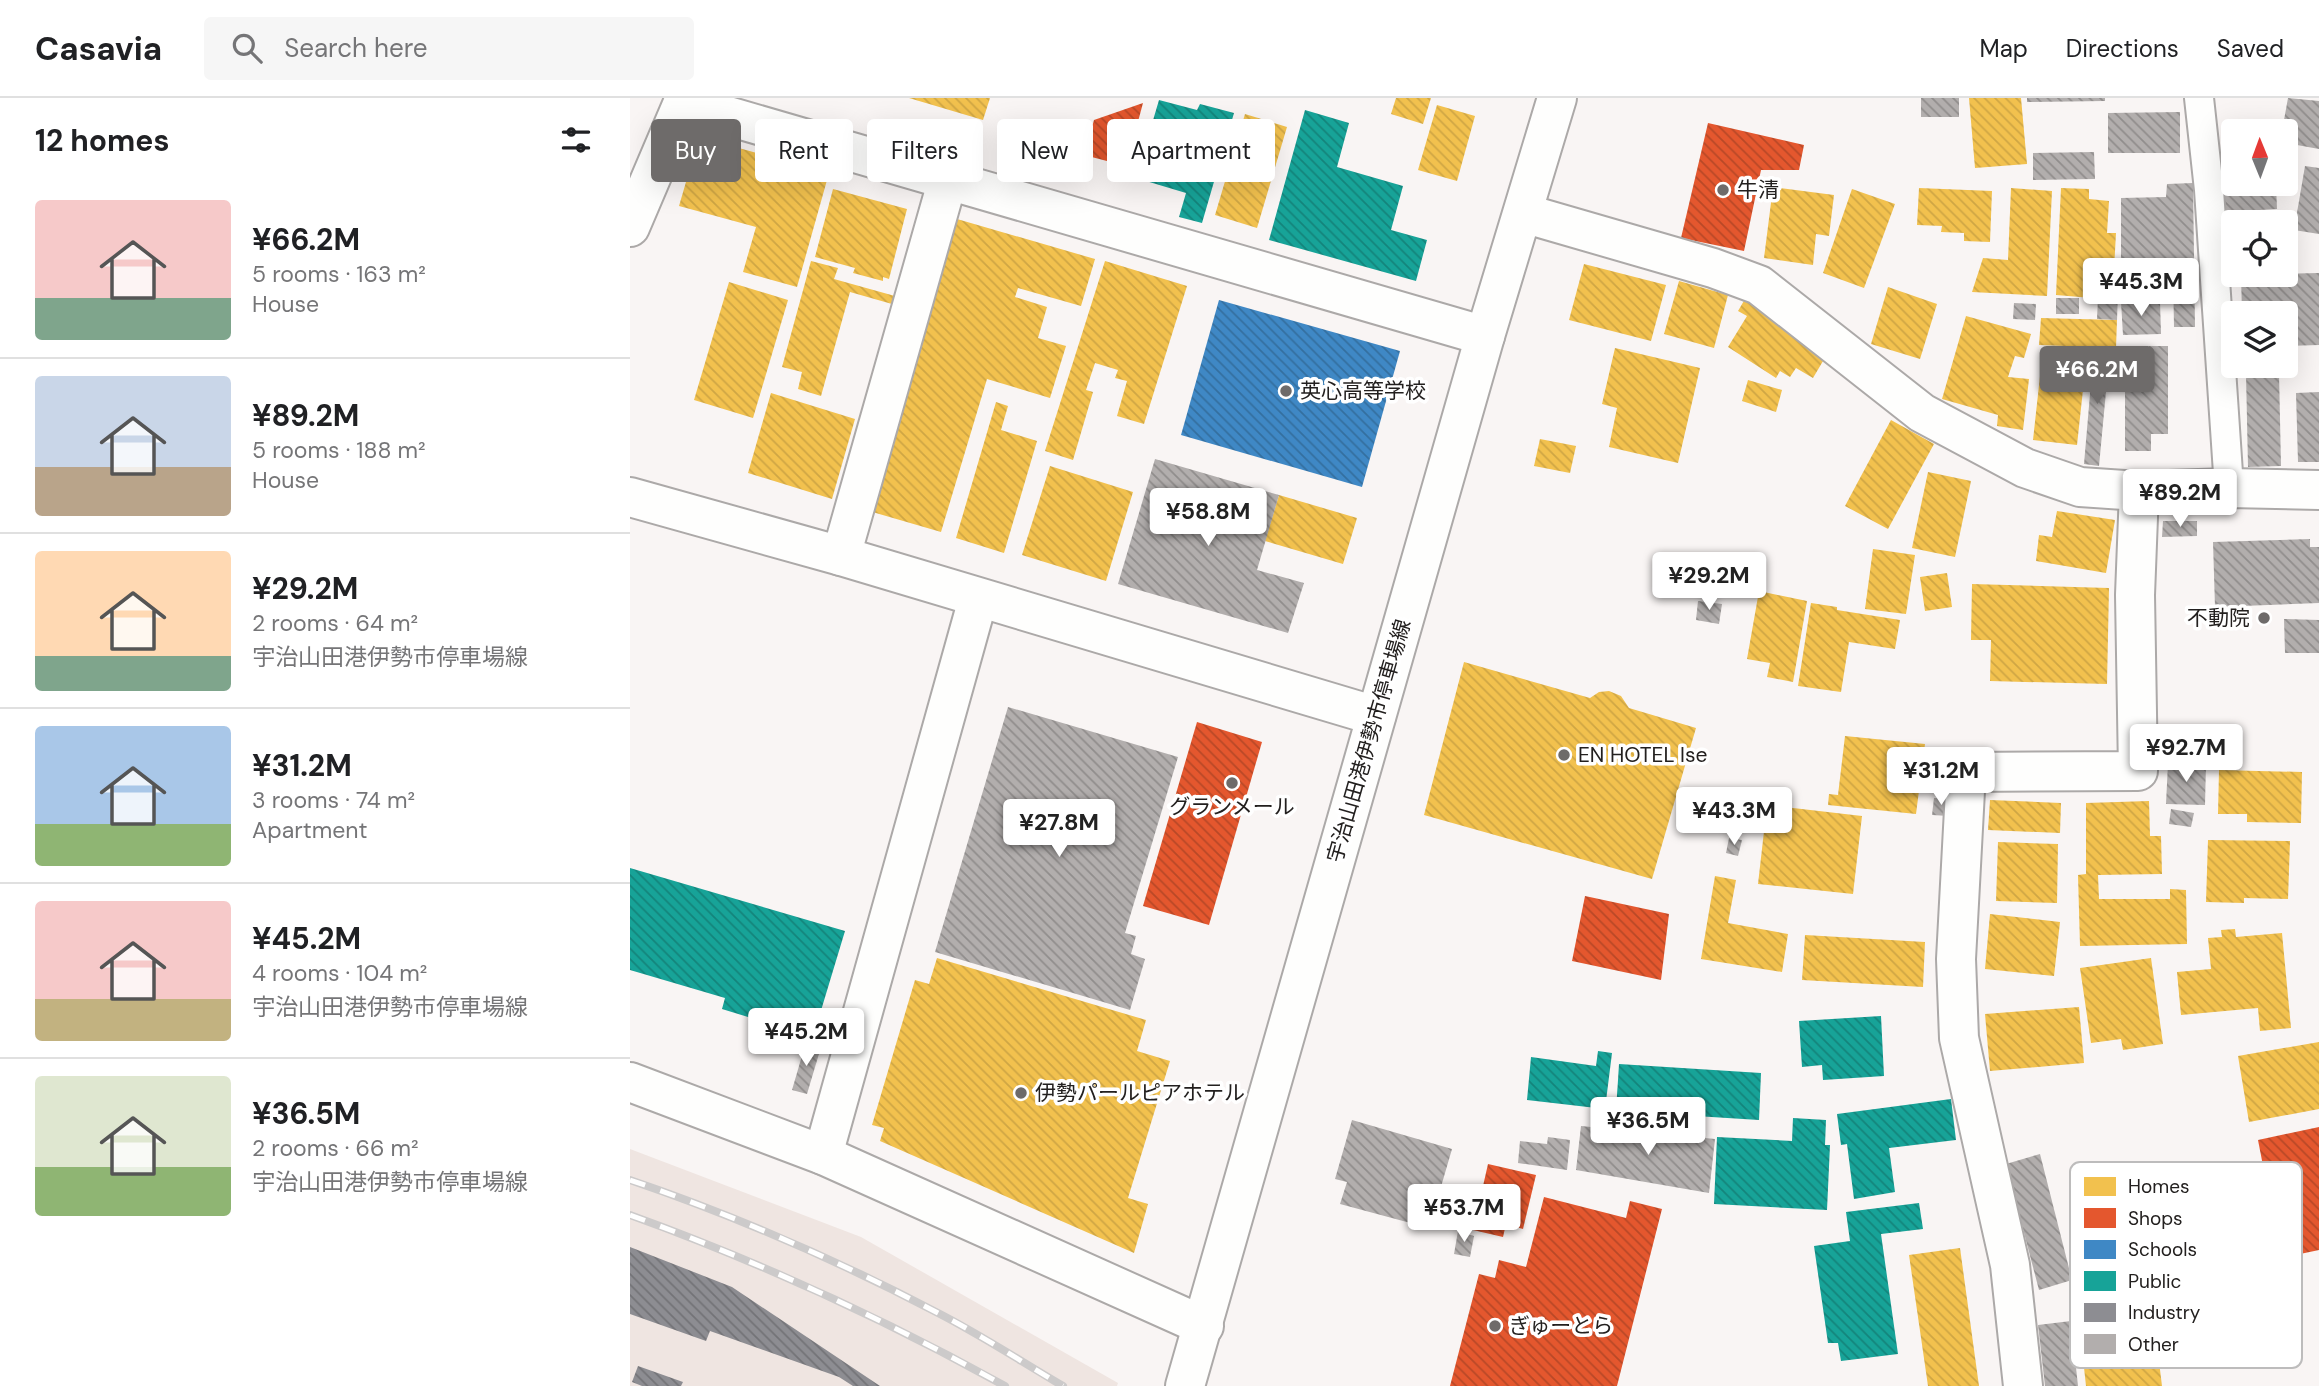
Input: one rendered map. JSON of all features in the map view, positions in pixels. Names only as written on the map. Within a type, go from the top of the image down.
[{"type":"street","name":"宇治山田港伊勢市停車場線","points":[[1194,1381],[1204,1326],[1376,716],[1485,336],[1557,98]]},
{"type":"street","points":[[630,227],[684,101],[867,155]]},
{"type":"street","points":[[841,556],[947,182]]},
{"type":"street","points":[[958,182],[1485,336]]},
{"type":"street","points":[[1523,213],[1713,268],[1759,285],[1923,413],[2025,468],[2080,486],[2140,491],[2229,488],[2319,490]]},
{"type":"street","points":[[2023,1386],[2010,1265],[1959,1038],[1956,959],[1966,772],[2138,771],[2135,595],[2140,491]]},
{"type":"street","points":[[630,497],[841,556],[1376,716]]},
{"type":"street","points":[[823,1155],[978,598]]},
{"type":"street","points":[[630,1082],[823,1155],[1204,1326]]},
{"type":"lane","points":[[2199,98],[2209,190],[2229,488]]},
{"type":"shaded area","points":[[630,1149],[861,1237],[1118,1383],[1117,1386],[630,1386]]},
{"type":"building: Homes","points":[[909,98],[990,98],[983,120]]},
{"type":"building: Homes","points":[[1396,98],[1431,98],[1423,124],[1391,114]]},
{"type":"building: Homes","points":[[1969,98],[2021,98],[2027,164],[1975,168]]},
{"type":"building: Homes","points":[[1437,105],[1475,116],[1457,181],[1418,170]]},
{"type":"building: Homes","points":[[1245,114],[1261,119],[1244,119]]},
{"type":"building: Homes","points":[[1275,123],[1287,127],[1275,167]]},
{"type":"building: Homes","points":[[741,149],[755,152],[755,182],[826,182],[797,287],[743,272],[756,227],[679,206],[686,182],[741,182]]},
{"type":"building: Homes","points":[[1225,182],[1271,182],[1257,228],[1215,215]]},
{"type":"building: Homes","points":[[1773,187],[1834,195],[1829,236],[1816,234],[1813,265],[1764,258]]},
{"type":"building: Homes","points":[[1919,188],[1992,191],[1990,242],[1964,241],[1964,233],[1941,232],[1942,226],[1917,225]]},
{"type":"building: Homes","points":[[2011,188],[2052,191],[2047,296],[1972,292],[1983,258],[2008,260]]},
{"type":"building: Homes","points":[[2061,188],[2089,189],[2089,199],[2109,201],[2107,233],[2116,233],[2114,270],[2119,271],[2119,291],[2104,291],[2104,299],[2056,295]]},
{"type":"building: Homes","points":[[833,189],[907,209],[889,279],[883,277],[883,281],[853,273],[855,268],[815,257]]},
{"type":"building: Homes","points":[[1852,189],[1895,204],[1864,288],[1823,273]]},
{"type":"building: Homes","points":[[957,219],[1095,259],[1081,306],[1018,288],[1015,297],[1047,307],[1038,338],[1066,346],[1050,398],[987,379],[941,532],[869,511]]},
{"type":"building: Homes","points":[[811,261],[838,268],[834,279],[902,298],[899,306],[850,292],[821,396],[798,389],[802,372],[782,367]]},
{"type":"building: Homes","points":[[1105,261],[1187,286],[1144,424],[1117,416],[1127,381],[1115,378],[1118,370],[1095,363],[1086,390],[1093,392],[1073,460],[1045,451]]},
{"type":"building: Homes","points":[[1584,264],[1666,285],[1651,341],[1569,320]]},
{"type":"building: Homes","points":[[1679,281],[1728,295],[1714,348],[1664,334]]},
{"type":"building: Homes","points":[[729,282],[788,300],[753,418],[694,400]]},
{"type":"building: Homes","points":[[1888,287],[1937,304],[1920,359],[1871,344]]},
{"type":"building: Homes","points":[[1745,299],[1826,356],[1813,378],[1796,368],[1790,377],[1780,371],[1776,378],[1728,347],[1747,316],[1738,311]]},
{"type":"building: Homes","points":[[1966,316],[2031,334],[2024,358],[2015,356],[2008,377],[2029,379],[2023,430],[1997,426],[1998,415],[1942,399]]},
{"type":"building: Homes","points":[[2041,318],[2117,320],[2116,348],[2039,345]]},
{"type":"building: Homes","points":[[1615,348],[1700,368],[1678,463],[1609,447],[1617,408],[1602,404]]},
{"type":"building: Homes","points":[[2042,358],[2086,362],[2077,445],[2033,440]]},
{"type":"building: Homes","points":[[1748,380],[1782,390],[1776,412],[1742,401]]},
{"type":"building: Homes","points":[[771,393],[855,419],[832,499],[748,473]]},
{"type":"building: Homes","points":[[996,402],[1008,406],[1001,430],[1037,441],[1004,553],[956,538]]},
{"type":"building: Homes","points":[[1891,420],[1934,444],[1888,529],[1845,506]]},
{"type":"building: Homes","points":[[1540,439],[1576,446],[1570,473],[1534,466]]},
{"type":"building: Homes","points":[[1050,466],[1133,492],[1106,581],[1022,555]]},
{"type":"building: Homes","points":[[1928,472],[1971,481],[1955,557],[1912,548]]},
{"type":"building: Homes","points":[[1279,495],[1357,518],[1343,564],[1265,541]]},
{"type":"building: Homes","points":[[2057,511],[2115,520],[2106,573],[2036,561],[2039,535],[2052,537]]},
{"type":"building: Homes","points":[[1873,549],[1915,555],[1906,614],[1865,609]]},
{"type":"building: Homes","points":[[1947,573],[1952,607],[1925,611],[1920,577]]},
{"type":"building: Homes","points":[[1972,584],[2109,588],[2107,684],[1990,681],[1991,640],[1971,640]]},
{"type":"building: Homes","points":[[1759,591],[1807,601],[1793,682],[1767,677],[1770,663],[1747,659]]},
{"type":"building: Homes","points":[[1811,603],[1900,620],[1895,649],[1849,642],[1841,692],[1798,686]]},
{"type":"building: Homes","name":"EN HOTEL Ise","points":[[1464,662],[1590,698],[1599,692],[1609,691],[1621,696],[1629,708],[1696,728],[1652,879],[1424,815]]},
{"type":"building: Homes","points":[[1845,736],[1925,744],[1916,814],[1828,805],[1829,794],[1838,795]]},
{"type":"building: Homes","points":[[2219,770],[2302,772],[2301,823],[2247,822],[2247,814],[2218,814]]},
{"type":"building: Homes","points":[[1990,800],[2061,803],[2060,833],[1988,830]]},
{"type":"building: Homes","points":[[2149,801],[2150,836],[2161,836],[2162,874],[2098,875],[2099,899],[2170,899],[2170,889],[2186,890],[2187,944],[2080,946],[2078,875],[2086,874],[2086,803]]},
{"type":"building: Homes","points":[[1767,805],[1862,816],[1853,894],[1758,884]]},
{"type":"building: Homes","points":[[2208,840],[2290,841],[2288,899],[2244,898],[2244,903],[2206,902]]},
{"type":"building: Homes","points":[[1998,842],[2058,844],[2057,903],[1996,901]]},
{"type":"building: Homes","points":[[1715,876],[1736,880],[1728,923],[1788,934],[1782,972],[1701,959]]},
{"type":"building: Homes","points":[[1990,914],[2060,922],[2054,976],[1985,969]]},
{"type":"building: Homes","points":[[2235,929],[2236,937],[2282,933],[2291,1028],[2260,1031],[2258,1008],[2181,1015],[2177,972],[2211,969],[2208,938],[2222,937],[2221,930]]},
{"type":"building: Homes","points":[[1805,935],[1925,942],[1923,987],[1802,980]]},
{"type":"building: Homes","name":"伊勢パールピアホテル","points":[[937,958],[1146,1020],[1137,1051],[1170,1061],[1128,1198],[1148,1204],[1134,1253],[880,1141],[884,1128],[872,1125],[915,980],[929,984]]},
{"type":"building: Homes","points":[[2151,958],[2163,1044],[2123,1050],[2121,1039],[2091,1043],[2080,968]]},
{"type":"building: Homes","points":[[2079,1007],[2084,1063],[1990,1071],[1985,1014]]},
{"type":"building: Homes","points":[[2319,1042],[2319,1109],[2249,1122],[2238,1056]]},
{"type":"building: Homes","points":[[1960,1248],[1979,1386],[1928,1386],[1909,1255]]},
{"type":"building: Homes","points":[[2084,1368],[2160,1368],[2162,1386],[2086,1386]]},
{"type":"building: Shops","points":[[1143,103],[1139,119],[1107,119],[1107,161],[1093,157],[1094,120]]},
{"type":"building: Shops","points":[[1708,123],[1804,145],[1799,170],[1761,170],[1744,251],[1681,238]]},
{"type":"building: Shops","points":[[1197,722],[1262,742],[1209,925],[1143,906]]},
{"type":"building: Shops","points":[[1585,896],[1669,914],[1661,980],[1572,961]]},
{"type":"building: Shops","points":[[2319,1127],[2319,1250],[2302,1254],[2302,1162],[2262,1162],[2258,1140]]},
{"type":"building: Shops","points":[[1488,1164],[1536,1175],[1523,1229],[1506,1224],[1503,1237],[1473,1230]]},
{"type":"building: Shops","points":[[1544,1197],[1626,1218],[1630,1201],[1662,1209],[1617,1386],[1450,1386],[1479,1274],[1495,1278],[1499,1260],[1526,1267]]},
{"type":"building: Schools","points":[[1219,300],[1400,351],[1362,487],[1181,435]]},
{"type":"building: Public","points":[[1159,100],[1197,110],[1200,104],[1234,113],[1232,119],[1153,119]]},
{"type":"building: Public","points":[[1305,110],[1349,123],[1337,167],[1403,186],[1391,230],[1427,240],[1416,281],[1269,240]]},
{"type":"building: Public","points":[[1149,182],[1214,182],[1202,223],[1179,217],[1186,193]]},
{"type":"building: Public","points":[[630,868],[845,931],[813,1037],[722,1009],[725,998],[630,970]]},
{"type":"building: Public","points":[[1881,1016],[1884,1076],[1823,1080],[1822,1065],[1802,1067],[1799,1021]]},
{"type":"building: Public","points":[[1598,1051],[1612,1053],[1605,1109],[1527,1100],[1531,1057],[1596,1066]]},
{"type":"building: Public","points":[[1619,1064],[1761,1073],[1759,1120],[1616,1111]]},
{"type":"building: Public","points":[[1951,1099],[1956,1140],[1889,1148],[1895,1192],[1854,1199],[1847,1144],[1841,1145],[1837,1114]]},
{"type":"building: Public","points":[[1793,1118],[1826,1120],[1825,1145],[1830,1145],[1827,1210],[1714,1204],[1717,1137],[1792,1141]]},
{"type":"building: Public","points":[[1919,1203],[1923,1229],[1881,1234],[1898,1354],[1841,1361],[1838,1343],[1828,1343],[1814,1246],[1850,1241],[1846,1212]]},
{"type":"building: Industry","points":[[630,1247],[732,1287],[880,1386],[853,1386],[839,1377],[710,1331],[706,1341],[630,1314]]},
{"type":"building: Industry","points":[[638,1366],[683,1382],[681,1386],[642,1386],[632,1382]]},
{"type":"building: Other","points":[[1921,98],[1959,98],[1959,117],[1921,117]]},
{"type":"building: Other","points":[[2027,98],[2105,98],[2105,101],[2027,102]]},
{"type":"building: Other","points":[[2288,98],[2319,101],[2319,149],[2298,145],[2298,119],[2284,119]]},
{"type":"building: Other","points":[[2180,112],[2180,153],[2108,153],[2108,113]]},
{"type":"building: Other","points":[[2094,152],[2095,179],[2033,180],[2033,153]]},
{"type":"building: Other","points":[[2305,166],[2319,168],[2319,234],[2298,231],[2297,210]]},
{"type":"building: Other","points":[[2193,183],[2195,327],[2174,327],[2173,272],[2156,272],[2155,263],[2121,264],[2121,198],[2166,197],[2167,184]]},
{"type":"building: Other","points":[[2224,196],[2276,196],[2277,209],[2225,210]]},
{"type":"building: Other","points":[[2319,273],[2319,345],[2298,346],[2298,301],[2242,301],[2241,287],[2298,287],[2298,274]]},
{"type":"building: Other","points":[[2104,291],[2118,292],[2117,320],[2097,319],[2098,298],[2104,299]]},
{"type":"building: Other","points":[[2056,298],[2079,298],[2079,314],[2056,314]]},
{"type":"building: Other","points":[[2160,301],[2161,334],[2123,335],[2121,302]]},
{"type":"building: Other","points":[[2014,303],[2036,304],[2035,320],[2013,319]]},
{"type":"building: Other","points":[[2149,346],[2168,346],[2168,434],[2151,434],[2151,451],[2125,451],[2125,365],[2148,364]]},
{"type":"building: Other","points":[[2094,348],[2110,349],[2099,466],[2084,464]]},
{"type":"building: Other","points":[[2246,378],[2279,378],[2281,466],[2248,467]]},
{"type":"building: Other","points":[[2319,392],[2319,462],[2298,462],[2296,393]]},
{"type":"building: Other","points":[[1155,459],[1279,495],[1257,570],[1304,583],[1288,633],[1118,584]]},
{"type":"building: Other","points":[[2163,521],[2197,521],[2197,536],[2162,537]]},
{"type":"building: Other","points":[[2310,539],[2310,547],[2319,547],[2319,603],[2215,607],[2213,542]]},
{"type":"building: Other","points":[[1698,601],[1722,604],[1719,624],[1696,620]]},
{"type":"building: Other","points":[[2284,619],[2319,620],[2319,653],[2285,653]]},
{"type":"building: Other","points":[[1008,707],[1178,757],[1125,933],[1136,936],[1131,954],[1145,959],[1130,1010],[935,952]]},
{"type":"building: Other","points":[[2168,763],[2206,764],[2205,805],[2166,804]]},
{"type":"building: Other","points":[[1934,798],[1951,799],[1949,816],[1932,815]]},
{"type":"building: Other","points":[[2171,809],[2194,813],[2191,827],[2169,824]]},
{"type":"building: Other","points":[[1729,838],[1742,840],[1738,856],[1726,853]]},
{"type":"building: Other","points":[[806,1042],[821,1047],[807,1094],[792,1090]]},
{"type":"building: Other","points":[[1352,1120],[1452,1149],[1429,1228],[1340,1204],[1347,1182],[1335,1179]]},
{"type":"building: Other","points":[[1581,1126],[1715,1139],[1709,1193],[1576,1170]]},
{"type":"building: Other","points":[[1548,1137],[1570,1140],[1567,1170],[1518,1163],[1520,1141],[1547,1144]]},
{"type":"building: Other","points":[[2040,1154],[2070,1281],[2039,1290],[2006,1164]]},
{"type":"building: Other","points":[[1458,1231],[1474,1236],[1470,1257],[1454,1254]]},
{"type":"building: Other","points":[[2070,1321],[2070,1368],[2076,1368],[2078,1386],[2045,1386],[2038,1325]]},
{"type":"railway","points":[[630,1180],[748,1224],[863,1275],[954,1321],[1063,1386]]},
{"type":"railway","points":[[630,1215],[821,1293],[1005,1386]]},
{"type":"place","name":"牛清","points":[[1723,190]]},
{"type":"place","name":"英心高等学校","points":[[1286,391]]},
{"type":"place","name":"不動院","points":[[2264,618]]},
{"type":"place","name":"EN HOTEL Ise","points":[[1564,755]]},
{"type":"place","name":"グランメール","points":[[1232,783]]},
{"type":"place","name":"伊勢パールピアホテル","points":[[1021,1093]]},
{"type":"place","name":"ぎゅーとら","points":[[1495,1326]]}]
